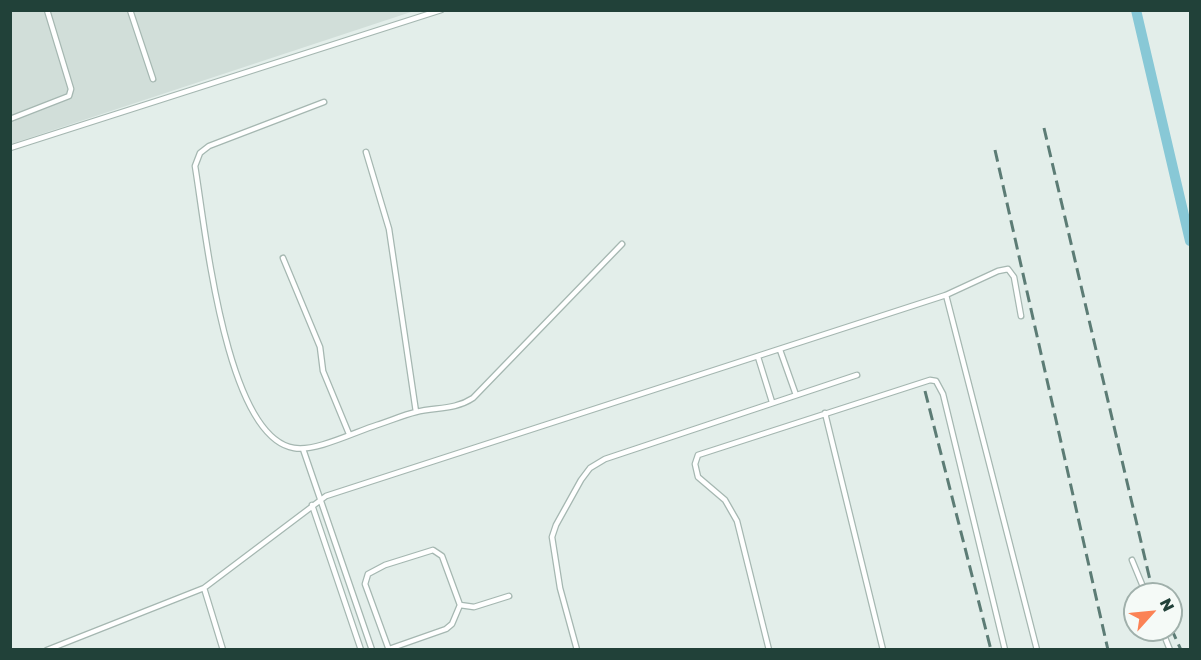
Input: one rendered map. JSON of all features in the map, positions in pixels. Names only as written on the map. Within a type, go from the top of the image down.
[{"type":"lane","points":[[10,119],[69,96],[70,89],[47,10]]},
{"type":"lane","points":[[130,10],[153,79]]},
{"type":"lane","points":[[10,148],[441,10]]},
{"type":"lane","points":[[324,102],[209,146],[200,153],[195,166],[217,301],[241,387],[263,431],[278,443],[303,449],[416,412],[461,406],[472,398],[622,244]]},
{"type":"lane","points":[[366,152],[389,229],[416,412]]},
{"type":"lane","points":[[283,258],[320,347],[323,371],[349,434]]},
{"type":"lane","points":[[47,650],[204,588],[320,499],[946,295],[998,271],[1008,269],[1014,277],[1021,316]]},
{"type":"lane","points":[[946,295],[1037,650]]},
{"type":"lane","points":[[780,350],[796,395]]},
{"type":"lane","points":[[758,357],[772,402]]},
{"type":"lane","points":[[577,650],[560,588],[552,537],[561,515],[590,468],[605,459],[857,375]]},
{"type":"lane","points":[[769,650],[737,521],[725,500],[698,477],[695,464],[698,455],[921,382],[936,381],[940,386],[1005,650]]},
{"type":"lane","points":[[825,413],[883,650]]},
{"type":"lane","points":[[303,449],[372,650]]},
{"type":"lane","points":[[312,505],[361,650]]},
{"type":"lane","points":[[433,550],[442,556],[460,605],[452,624],[446,629],[389,649],[365,584],[368,574],[385,565],[433,550]]},
{"type":"lane","points":[[1132,560],[1141,582]]},
{"type":"lane","points":[[204,588],[223,650]]},
{"type":"lane","points":[[460,605],[474,608],[509,596]]},
{"type":"shaded area","points":[[11,10],[414,11],[11,144]]},
{"type":"waterway","points":[[1136,10],[1190,241]]},
{"type":"railway","points":[[1044,128],[1151,582]]},
{"type":"railway","points":[[995,150],[1108,650]]},
{"type":"railway","points":[[925,391],[991,650]]},
{"type":"railway","points":[[1177,642],[1181,650]]}]
